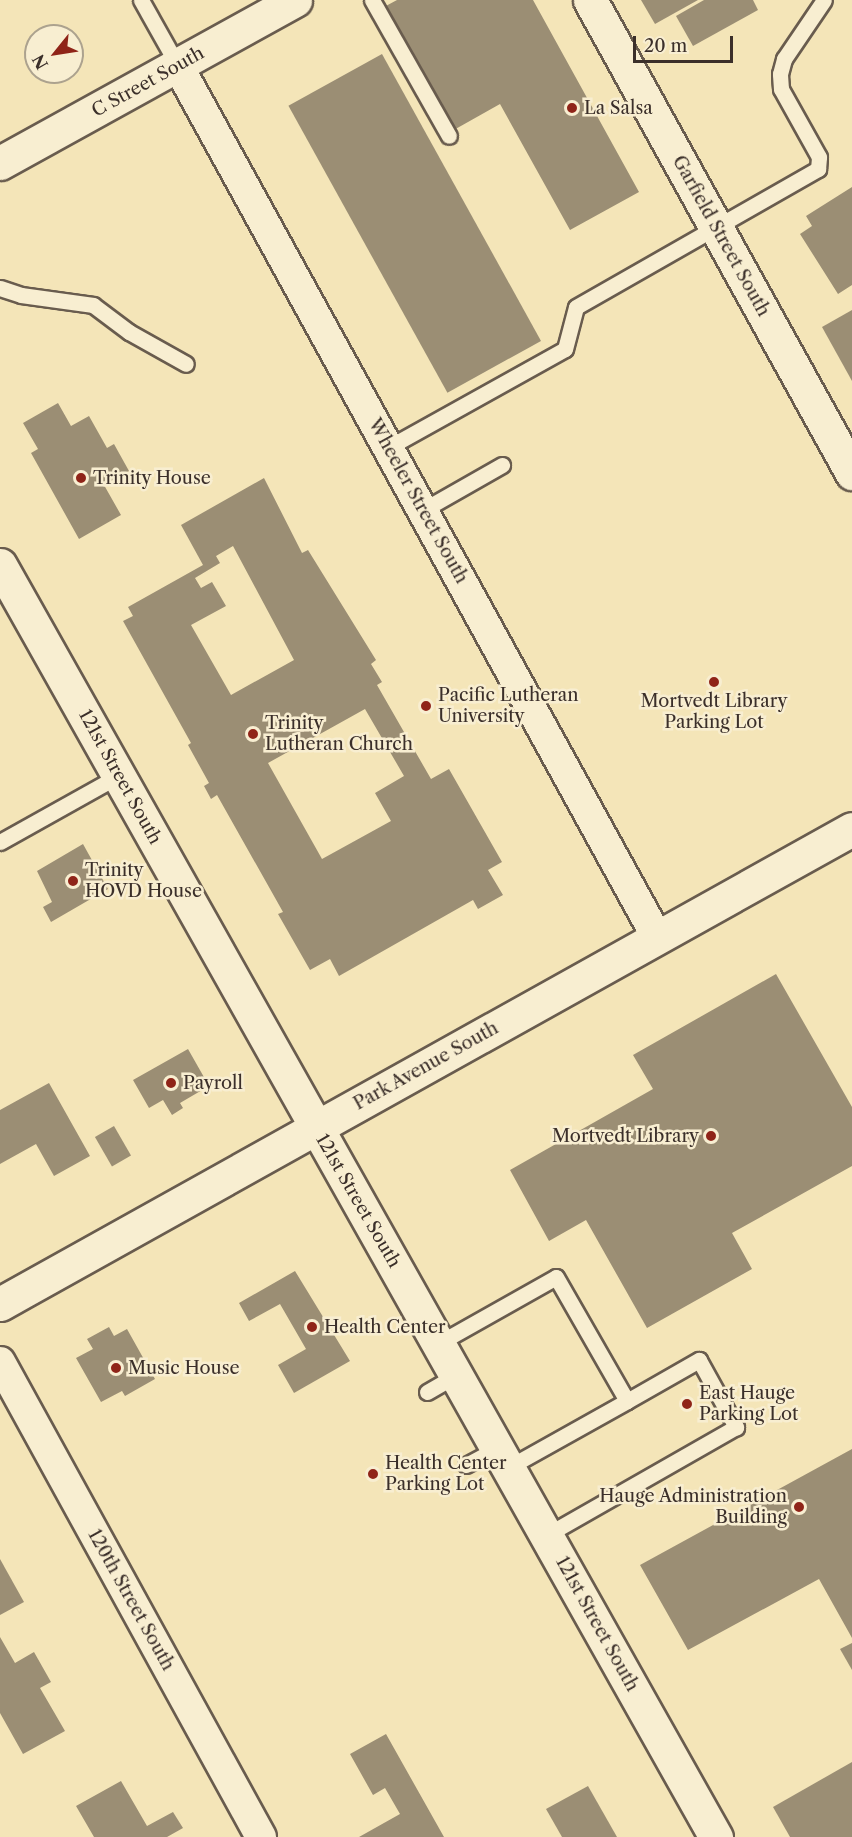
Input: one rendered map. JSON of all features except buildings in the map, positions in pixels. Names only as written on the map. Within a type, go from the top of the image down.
[{"type":"street","name":"C Street South","points":[[0,163],[295,0]]},
{"type":"street","name":"Garfield Street South","points":[[590,0],[852,473]]},
{"type":"street","name":"Wheeler Street South","points":[[178,66],[657,937]]},
{"type":"street","name":"121st Street South","points":[[0,565],[716,1837]]},
{"type":"street","name":"Park Avenue South","points":[[0,1304],[852,828]]},
{"type":"street","name":"120th Street South","points":[[0,1362],[261,1837]]},
{"type":"lane","points":[[141,0],[178,66]]},
{"type":"lane","points":[[372,0],[449,136]]},
{"type":"lane","points":[[389,447],[565,349],[576,307],[818,169],[819,157],[781,89],[780,74],[784,59],[824,0]]},
{"type":"lane","points":[[0,288],[21,295],[93,305],[129,332],[186,364]]},
{"type":"lane","points":[[423,510],[502,465]]},
{"type":"lane","points":[[0,842],[120,775]]},
{"type":"lane","points":[[439,1343],[556,1277],[627,1401]]},
{"type":"lane","points":[[466,1465],[540,1450],[699,1360],[736,1426],[548,1535]]},
{"type":"lane","points":[[427,1392],[457,1375]]},
{"type":"place","name":"La Salsa","points":[[572,108]]},
{"type":"place","name":"Trinity House","points":[[81,478]]},
{"type":"place","name":"Mortvedt Library Parking Lot","points":[[714,682]]},
{"type":"place","name":"Pacific Lutheran University","points":[[426,706]]},
{"type":"place","name":"Trinity Lutheran Church","points":[[253,734]]},
{"type":"place","name":"Trinity HOVD House","points":[[73,881]]},
{"type":"place","name":"Payroll","points":[[171,1083]]},
{"type":"place","name":"Mortvedt Library","points":[[711,1136]]},
{"type":"place","name":"Health Center","points":[[312,1327]]},
{"type":"place","name":"Music House","points":[[116,1368]]},
{"type":"place","name":"East Hauge Parking Lot","points":[[687,1404]]},
{"type":"place","name":"Health Center Parking Lot","points":[[373,1474]]},
{"type":"place","name":"Hauge Administration Building","points":[[799,1507]]}]
